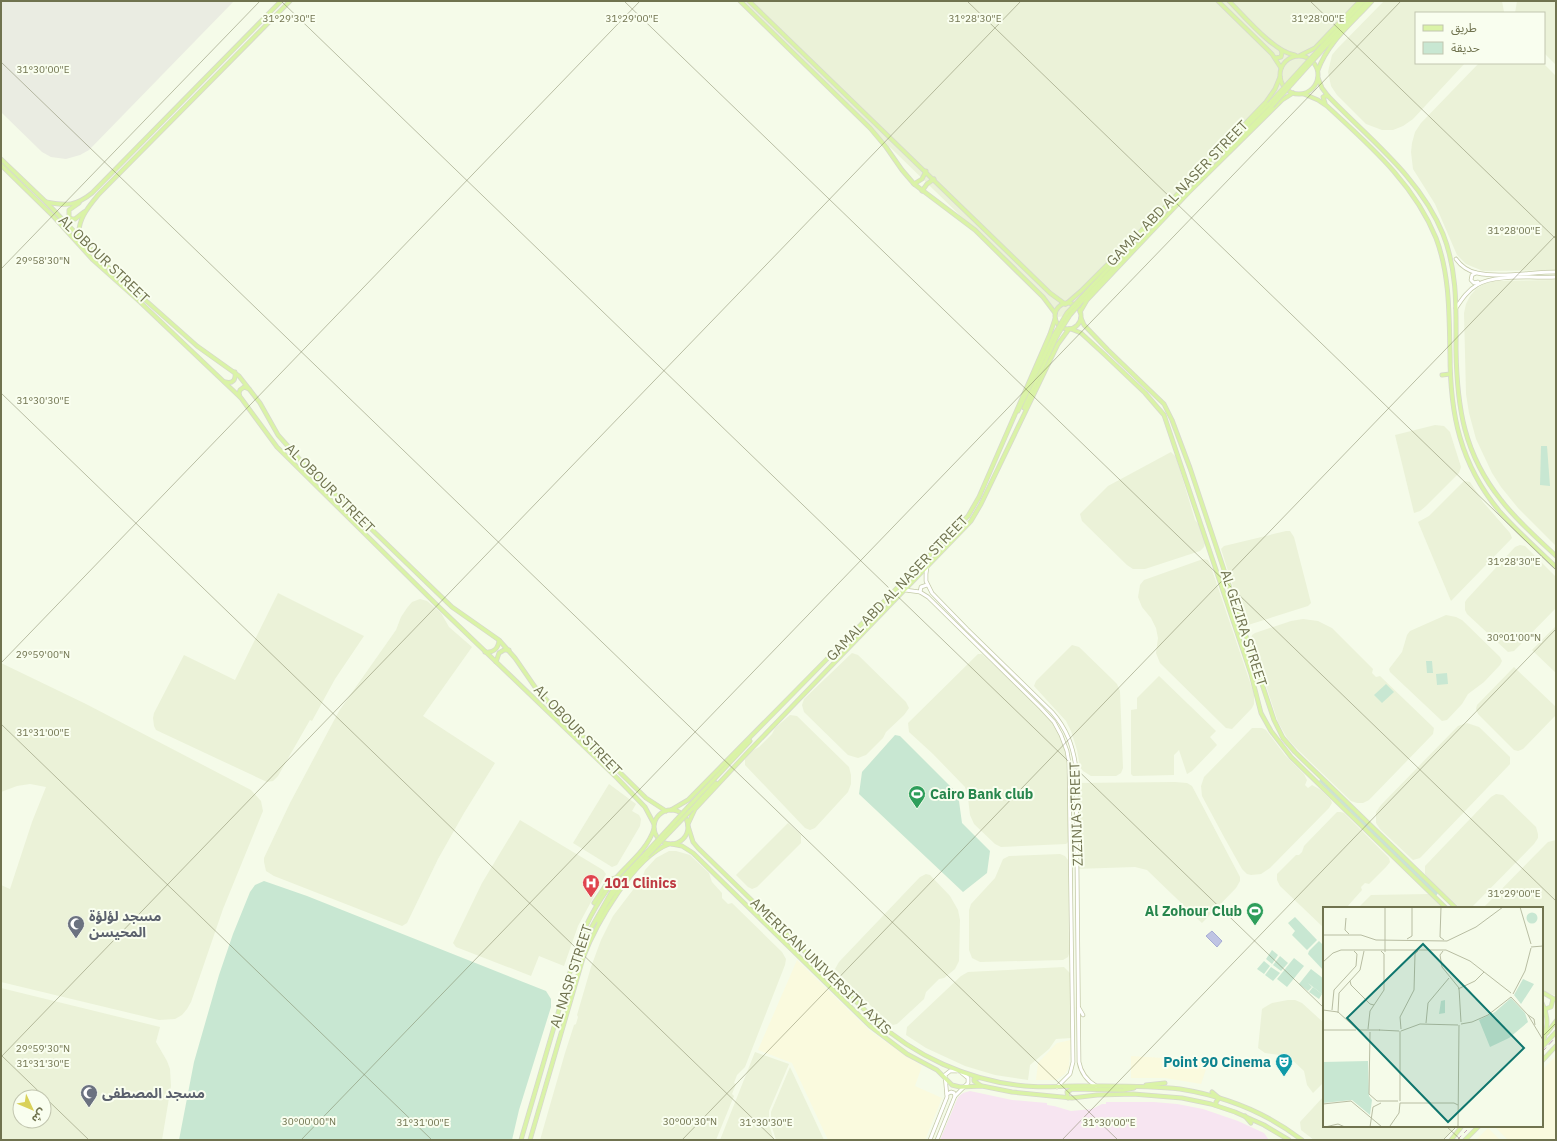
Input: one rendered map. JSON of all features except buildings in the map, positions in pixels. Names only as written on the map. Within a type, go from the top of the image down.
[{"type":"main road","points":[[87,210],[75,219],[69,217],[69,210],[94,191],[282,1]]},
{"type":"main road","points":[[81,240],[79,233],[80,225],[87,210],[99,194],[290,1]]},
{"type":"main road","points":[[740,1],[870,128],[914,184],[969,225],[1050,305],[1055,313]]},
{"type":"main road","points":[[749,1],[1056,298],[1065,304],[1074,305],[1080,312]]},
{"type":"main road","points":[[1218,1],[1276,58],[1281,68]]},
{"type":"main road","points":[[1229,1],[1281,50],[1289,54],[1298,55],[1312,60],[1318,71]]},
{"type":"main road","points":[[1360,1],[1312,49],[1286,61],[1281,68],[1280,77],[1283,86],[1293,93],[1304,94],[1326,105],[1398,175],[1428,221],[1446,276],[1449,298]]},
{"type":"main road","points":[[1216,166],[1222,155],[1270,105],[1364,1]]},
{"type":"main road","points":[[1323,47],[1371,1]]},
{"type":"main road","points":[[1371,1],[1349,27],[1331,45],[1324,56],[1318,71],[1318,78],[1322,88],[1328,96],[1396,163],[1410,180],[1427,203],[1440,227],[1449,252],[1456,287],[1458,397],[1464,427],[1471,449],[1487,480],[1501,500],[1556,556]]},
{"type":"main road","points":[[1349,27],[1352,30]]},
{"type":"main road","points":[[1312,49],[1317,56],[1324,56]]},
{"type":"main road","points":[[1276,58],[1281,57],[1281,50]]},
{"type":"main road","name":"GAMAL ABD AL NASER STREET","points":[[1065,304],[1150,222],[1262,106],[1273,92],[1280,77]]},
{"type":"main road","points":[[1304,94],[1313,88],[1318,78]]},
{"type":"main road","points":[[1273,92],[1279,94],[1283,98]]},
{"type":"main road","name":"GAMAL ABD AL NASER STREET","points":[[1082,301],[1134,246],[1143,239],[1283,98],[1293,93]]},
{"type":"main road","points":[[1326,105],[1323,97],[1328,96]]},
{"type":"main road","points":[[1210,160],[1221,153],[1270,105]]},
{"type":"main road","points":[[1346,115],[1350,110]]},
{"type":"main road","points":[[1363,131],[1367,126]]},
{"type":"main road","name":"AL OBOUR STREET","points":[[1,159],[46,202],[81,240],[108,266],[197,346],[234,372],[250,389],[260,403],[278,435],[302,462],[444,599],[460,613],[500,640],[509,650],[535,687],[551,705],[644,796],[653,810],[654,826]]},
{"type":"main road","name":"AL OBOUR STREET","points":[[1,165],[53,216],[93,260],[140,302],[241,398],[278,447],[485,652],[643,805],[653,810],[666,811]]},
{"type":"main road","points":[[914,184],[922,179],[926,171]]},
{"type":"main road","points":[[1410,180],[1414,176]]},
{"type":"main road","points":[[922,191],[927,184],[934,179]]},
{"type":"main road","points":[[46,202],[65,205],[81,201]]},
{"type":"main road","points":[[1056,336],[1067,313],[1082,301],[1144,231],[1150,222]]},
{"type":"main road","points":[[1456,259],[1466,268],[1476,273],[1498,274],[1556,272]]},
{"type":"main road","points":[[1446,276],[1448,278],[1452,278],[1454,273]]},
{"type":"main road","points":[[1476,273],[1471,276],[1472,282],[1474,283],[1497,279],[1556,277]]},
{"type":"main road","points":[[1456,308],[1467,292],[1483,282]]},
{"type":"main road","points":[[1456,287],[1453,285],[1450,287],[1449,298],[1450,374],[1455,419],[1463,454],[1493,503],[1532,547],[1556,567]]},
{"type":"main road","points":[[1076,295],[1079,301],[1082,301]]},
{"type":"main road","points":[[1050,305],[1056,298]]},
{"type":"main road","points":[[1056,336],[1078,325],[1081,318],[1080,312],[1082,301]]},
{"type":"main road","points":[[1056,336],[1055,313],[1058,308],[1065,304]]},
{"type":"main road","name":"AL GEZIRA STREET","points":[[1081,318],[1085,326],[1108,350],[1164,404],[1172,420],[1188,461],[1274,720],[1283,738],[1298,755],[1455,907]]},
{"type":"main road","points":[[1055,319],[1060,327],[1070,329]]},
{"type":"main road","points":[[1081,333],[1085,326]]},
{"type":"main road","name":"AL GEZIRA STREET","points":[[1070,329],[1081,333],[1155,403],[1159,407],[1167,422],[1252,674],[1263,717],[1280,745],[1445,907]]},
{"type":"main road","name":"GAMAL ABD AL NASER STREET","points":[[671,810],[683,804],[755,733],[968,516],[979,497],[1014,415],[1021,407],[1056,336]]},
{"type":"main road","name":"GAMAL ABD AL NASER STREET","points":[[692,809],[743,754],[750,750],[964,529],[976,513],[1022,417],[1025,406],[1056,336]]},
{"type":"main road","points":[[224,382],[233,382],[235,378],[234,372]]},
{"type":"main road","points":[[1442,375],[1450,374]]},
{"type":"main road","points":[[241,398],[239,393],[240,390],[244,388],[250,389]]},
{"type":"main road","points":[[1155,403],[1159,399]]},
{"type":"main road","points":[[1159,407],[1161,404],[1164,404]]},
{"type":"main road","points":[[905,590],[920,592],[921,587],[927,584],[927,567]]},
{"type":"main road","name":"ZIZINIA STREET","points":[[927,584],[932,593],[957,619],[1052,712],[1062,724],[1070,739],[1076,768],[1079,1062],[1085,1077],[1097,1087]]},
{"type":"main road","points":[[1224,591],[1228,592],[1231,589]]},
{"type":"main road","name":"ZIZINIA STREET","points":[[920,592],[928,598],[1050,717],[1066,746],[1069,763],[1074,1062],[1072,1072],[1056,1087]]},
{"type":"main road","points":[[1227,598],[1229,595],[1233,596]]},
{"type":"main road","points":[[485,652],[494,650],[499,645],[500,640]]},
{"type":"main road","points":[[496,662],[499,653],[502,650],[509,650]]},
{"type":"main road","points":[[999,668],[1003,664]]},
{"type":"main road","points":[[575,954],[580,948],[596,916],[610,893],[625,875],[692,809],[748,744],[755,733]]},
{"type":"main road","points":[[1064,740],[1070,739]]},
{"type":"main road","points":[[1066,746],[1068,744],[1072,745]]},
{"type":"main road","points":[[1294,760],[1298,755]]},
{"type":"main road","points":[[1297,763],[1302,758]]},
{"type":"main road","points":[[683,804],[687,809],[692,809]]},
{"type":"main road","points":[[688,825],[683,816],[678,812],[671,810],[658,816],[654,826],[659,839],[671,844],[676,844],[684,839],[688,831],[692,809]]},
{"type":"main road","name":"AMERICAN UNIVERSITY AXIS","points":[[688,825],[693,842],[811,955],[880,1024],[939,1063],[979,1077],[1016,1085],[1056,1087],[1139,1086],[1180,1089],[1219,1098],[1256,1112],[1287,1129],[1302,1140]]},
{"type":"main road","name":"AL NASR STREET","points":[[521,1140],[575,954],[582,935],[595,909],[616,878],[647,844],[654,826]]},
{"type":"main road","points":[[647,844],[651,842],[655,844],[657,848],[656,851]]},
{"type":"main road","points":[[688,849],[688,845],[693,842]]},
{"type":"main road","name":"AMERICAN UNIVERSITY AXIS","points":[[671,844],[688,849],[693,853],[883,1037],[911,1056],[937,1070],[954,1086],[982,1086],[1012,1092],[1068,1098],[1104,1095],[1146,1095],[1182,1098],[1216,1105],[1244,1115],[1267,1126],[1289,1140]]},
{"type":"main road","name":"AL NASR STREET","points":[[530,1140],[583,958],[598,926],[621,889],[639,868],[656,851],[671,844]]},
{"type":"main road","points":[[598,926],[601,913],[616,891],[646,855]]},
{"type":"main road","points":[[726,875],[734,878]]},
{"type":"main road","points":[[594,903],[608,882],[611,879],[616,878]]},
{"type":"main road","points":[[1436,898],[1441,893]]},
{"type":"main road","points":[[1442,903],[1442,900],[1446,898]]},
{"type":"main road","points":[[737,903],[744,904]]},
{"type":"main road","points":[[1072,933],[1078,933]]},
{"type":"main road","points":[[1072,940],[1078,940]]},
{"type":"main road","points":[[575,985],[581,987]]},
{"type":"main road","points":[[834,991],[840,985]]},
{"type":"main road","points":[[1543,993],[1555,1000],[1552,1006],[1545,1009]]},
{"type":"main road","points":[[1543,1005],[1548,1022],[1543,1043]]},
{"type":"main road","points":[[1079,1008],[1083,1014]]},
{"type":"main road","points":[[553,1015],[556,1020]]},
{"type":"main road","points":[[1546,1034],[1556,1021]]},
{"type":"main road","points":[[1543,1045],[1556,1032]]},
{"type":"main road","points":[[1078,1041],[1084,1041]]},
{"type":"main road","points":[[1543,1060],[1556,1046]]},
{"type":"main road","points":[[557,1048],[562,1049]]},
{"type":"main road","points":[[1074,1062],[1079,1062]]},
{"type":"main road","points":[[937,1070],[942,1068],[939,1063]]},
{"type":"main road","points":[[930,1140],[948,1094],[945,1075],[948,1071],[960,1071],[968,1080],[968,1083],[955,1096],[936,1140]]},
{"type":"main road","points":[[979,1077],[975,1078],[974,1082],[982,1086]]},
{"type":"main road","points":[[1068,1098],[1067,1092],[1072,1089],[1123,1090],[1165,1082]]},
{"type":"main road","points":[[948,1094],[951,1092],[955,1096]]},
{"type":"main road","points":[[1212,1092],[1219,1098],[1216,1101],[1216,1105]]},
{"type":"main road","points":[[1204,1102],[1208,1098],[1207,1095]]},
{"type":"main road","points":[[1244,1115],[1251,1123]]},
{"type":"main road","points":[[1287,1129],[1289,1125]]},
{"type":"main road","points":[[1451,1140],[1461,1127]]},
{"type":"main road","points":[[1465,1140],[1478,1127]]},
{"type":"shaded area","points":[[1,1],[234,1],[89,150],[80,155],[66,159],[51,157],[42,152],[1,112]]},
{"type":"shaded area","points":[[740,1],[1375,1],[1067,316],[1057,317],[1055,310],[1050,303]]},
{"type":"shaded area","points":[[1384,1],[1502,1],[1504,12],[1415,12],[1415,64],[1464,64],[1413,119],[1403,126],[1393,130],[1382,130],[1366,124],[1337,95],[1331,86],[1328,72],[1332,55]]},
{"type":"shaded area","points":[[1517,1],[1556,1],[1556,65],[1545,54],[1545,12],[1515,12]]},
{"type":"shaded area","points":[[1478,64],[1544,64],[1556,76],[1556,270],[1483,271],[1466,264],[1457,255],[1435,204],[1413,169],[1411,152],[1412,143],[1415,132],[1421,123]]},
{"type":"shaded area","points":[[1556,280],[1556,546],[1518,508],[1501,487],[1492,473],[1476,439],[1466,394],[1464,313],[1470,296],[1476,289],[1484,284],[1493,281]]},
{"type":"shaded area","points":[[1435,425],[1444,426],[1450,432],[1461,467],[1459,473],[1426,506],[1420,511],[1414,513],[1395,435]]},
{"type":"shaded area","points":[[1171,452],[1176,457],[1195,520],[1199,525],[1205,543],[1204,547],[1200,551],[1145,569],[1133,569],[1082,521],[1080,514],[1108,486]]},
{"type":"shaded area","points":[[1464,481],[1470,482],[1483,502],[1510,533],[1512,538],[1451,601],[1418,522],[1429,516]]},
{"type":"shaded area","points":[[1290,531],[1294,537],[1311,603],[1308,606],[1248,625],[1244,621],[1221,549],[1224,546]]},
{"type":"shaded area","points":[[1520,545],[1525,546],[1556,577],[1556,608],[1514,651],[1508,652],[1467,614],[1465,610],[1465,602],[1515,547]]},
{"type":"shaded area","points":[[1203,559],[1208,560],[1210,564],[1254,694],[1254,704],[1252,708],[1232,729],[1226,728],[1160,663],[1156,653],[1158,638],[1156,628],[1151,618],[1142,607],[1138,597],[1140,585],[1144,580]]},
{"type":"shaded area","points":[[278,593],[364,636],[335,679],[312,721],[310,720],[278,776],[273,781],[267,782],[156,730],[153,718],[154,713],[184,655],[235,680]]},
{"type":"shaded area","points":[[420,599],[427,601],[441,613],[449,627],[472,647],[423,716],[495,763],[438,859],[407,923],[402,926],[274,876],[266,871],[264,858],[290,803],[339,711],[396,630],[401,617],[407,608],[412,602]]},
{"type":"shaded area","points":[[1446,615],[1462,620],[1500,657],[1502,661],[1484,682],[1468,694],[1462,704],[1447,720],[1442,721],[1390,672],[1389,669],[1402,652],[1407,635],[1410,631]]},
{"type":"shaded area","points":[[1303,619],[1318,621],[1332,628],[1373,669],[1372,673],[1376,677],[1380,676],[1434,728],[1433,734],[1369,800],[1363,803],[1351,801],[1287,738],[1278,722],[1251,640],[1252,635],[1255,633],[1291,621]]},
{"type":"shaded area","points":[[1556,626],[1556,673],[1532,650]]},
{"type":"shaded area","points":[[1072,645],[1079,647],[1117,684],[1120,691],[1123,768],[1121,773],[1116,776],[1091,776],[1083,771],[1080,767],[1077,750],[1066,721],[1034,686],[1036,681]]},
{"type":"shaded area","points":[[852,653],[858,655],[906,702],[909,708],[866,755],[858,758],[848,755],[804,712],[802,705],[804,699]]},
{"type":"shaded area","points":[[978,654],[982,654],[1044,711],[1054,724],[1063,742],[1068,763],[1069,841],[1066,844],[1001,847],[995,844],[974,824],[970,815],[965,787],[909,732],[908,723]]},
{"type":"shaded area","points":[[1,663],[86,704],[251,790],[261,801],[263,811],[223,909],[191,1002],[182,1015],[175,1019],[159,1020],[1,982],[1,885],[10,889],[32,822],[46,787],[30,784],[17,786],[1,792]]},
{"type":"shaded area","points":[[1514,667],[1556,707],[1556,715],[1523,749],[1518,751],[1514,750],[1478,714],[1476,709],[1477,705]]},
{"type":"shaded area","points":[[1159,676],[1216,731],[1210,737],[1217,745],[1192,771],[1187,774],[1179,750],[1174,755],[1174,775],[1133,776],[1131,774],[1131,710],[1137,709],[1137,698]]},
{"type":"shaded area","points":[[790,715],[797,716],[849,767],[851,775],[851,784],[848,792],[815,828],[810,830],[805,828],[745,765],[745,759],[752,751],[759,747],[772,734],[775,728]]},
{"type":"shaded area","points":[[1467,723],[1479,727],[1510,757],[1510,764],[1420,858],[1413,860],[1380,829],[1376,823],[1376,812],[1381,805],[1458,726]]},
{"type":"shaded area","points":[[1252,728],[1262,728],[1266,730],[1285,755],[1304,774],[1307,780],[1305,785],[1308,788],[1312,785],[1321,790],[1332,803],[1329,808],[1270,868],[1261,874],[1251,875],[1247,874],[1242,869],[1224,837],[1202,796],[1201,786],[1204,777]]},
{"type":"shaded area","points":[[1073,783],[1187,783],[1192,786],[1240,877],[1240,881],[1236,888],[1202,923],[1147,870],[1135,867],[1075,869]]},
{"type":"shaded area","points":[[609,784],[636,804],[632,811],[639,815],[641,819],[640,826],[617,865],[612,867],[573,843]]},
{"type":"shaded area","points":[[1496,794],[1503,795],[1536,827],[1538,838],[1534,844],[1472,907],[1459,907],[1427,877],[1425,874],[1425,866],[1491,797]]},
{"type":"shaded area","points":[[1337,812],[1341,812],[1344,813],[1389,858],[1390,862],[1369,884],[1365,883],[1361,887],[1362,890],[1347,907],[1323,907],[1323,927],[1280,886],[1277,880],[1277,874],[1296,855],[1299,855],[1302,852],[1304,846]]},
{"type":"shaded area","points":[[520,820],[603,870],[606,874],[578,926],[564,966],[539,956],[531,976],[456,947],[453,943],[482,883]]},
{"type":"shaded area","points":[[788,823],[801,835],[801,843],[757,887],[752,889],[748,887],[736,875]]},
{"type":"shaded area","points":[[1556,840],[1556,996],[1546,992],[1543,989],[1543,907],[1484,907],[1548,842]]},
{"type":"shaded area","points":[[669,851],[676,851],[690,855],[709,873],[712,882],[722,893],[722,898],[728,904],[732,903],[782,952],[786,959],[745,1067],[737,1075],[734,1083],[736,1084],[732,1094],[734,1096],[716,1140],[540,1140],[565,1053],[574,1025],[576,1024],[578,1017],[577,1015],[591,967],[601,940],[613,916],[642,878],[645,870],[656,858]]},
{"type":"shaded area","points":[[1060,854],[1065,856],[1068,860],[1068,957],[1063,960],[980,962],[972,958],[969,950],[969,910],[971,904],[995,878],[1003,859],[1009,856]]},
{"type":"shaded area","points":[[926,874],[930,875],[950,896],[958,910],[960,920],[959,961],[955,969],[944,978],[939,979],[926,992],[924,999],[897,1024],[893,1025],[870,1005],[835,969],[839,962],[920,877]]},
{"type":"shaded area","points":[[1429,894],[1442,907],[1359,907],[1371,895]]},
{"type":"shaded area","points":[[797,960],[870,1031],[922,1066],[915,1086],[942,1098],[925,1140],[828,1140],[792,1063],[758,1050]]},
{"type":"shaded area","points":[[1064,967],[1070,973],[1071,1038],[1056,1039],[1049,1049],[1030,1065],[1028,1080],[995,1075],[965,1066],[926,1048],[906,1035],[907,1027],[961,976],[968,972]]},
{"type":"shaded area","points":[[1,988],[160,1027],[156,1042],[170,1069],[171,1086],[162,1140],[1,1140]]},
{"type":"shaded area","points":[[1295,1000],[1302,1003],[1323,1022],[1323,1083],[1313,1093],[1307,1085],[1304,1071],[1288,1056],[1265,1053],[1258,1048],[1262,1009],[1272,1003]]},
{"type":"shaded area","points":[[1071,1040],[1069,1067],[1065,1074],[1056,1080],[1036,1080],[1038,1063],[1057,1043]]},
{"type":"shaded area","points":[[755,1052],[789,1064],[769,1111],[769,1125],[774,1140],[720,1140]]},
{"type":"shaded area","points":[[1131,1056],[1208,1063],[1201,1084],[1165,1078],[1131,1078]]},
{"type":"shaded area","points":[[1556,1056],[1556,1140],[1508,1140],[1495,1127],[1543,1127],[1543,1069]]},
{"type":"shaded area","points":[[790,1067],[824,1140],[776,1140],[771,1124],[771,1112]]},
{"type":"shaded area","points":[[970,1091],[1012,1100],[1047,1103],[1047,1105],[1071,1111],[1092,1109],[1102,1104],[1106,1104],[1106,1102],[1154,1102],[1177,1104],[1203,1109],[1238,1121],[1264,1133],[1269,1140],[940,1140],[958,1097],[963,1093]]},
{"type":"shaded area","points":[[1323,1097],[1323,1127],[1455,1127],[1443,1140],[1314,1140],[1301,1130],[1300,1122]]},
{"type":"shaded area","points":[[1488,1128],[1500,1140],[1476,1140]]},
{"type":"green space","points":[[1541,446],[1547,446],[1550,486],[1540,485]]},
{"type":"green space","points":[[1426,661],[1432,661],[1433,673],[1427,673]]},
{"type":"green space","points":[[1447,673],[1448,684],[1437,685],[1436,674]]},
{"type":"green space","points":[[1386,684],[1394,692],[1382,703],[1374,695]]},
{"type":"green space","name":"Cairo Bank club","points":[[895,735],[900,736],[958,794],[962,823],[990,851],[987,873],[963,892],[859,794],[862,772]]},
{"type":"green space","points":[[1321,779],[1438,893],[1436,896],[1319,781]]},
{"type":"green space","points":[[264,881],[307,896],[546,991],[551,999],[551,1007],[519,1110],[512,1140],[179,1140],[194,1062],[219,975],[233,934],[250,892],[255,885]]},
{"type":"green space","points":[[1295,917],[1317,940],[1307,950],[1292,935],[1295,931],[1288,923]]},
{"type":"green space","points":[[1319,941],[1323,945],[1323,970],[1308,954]]},
{"type":"green space","points":[[1272,950],[1278,955],[1272,964],[1266,959]]},
{"type":"green space","points":[[1280,956],[1288,963],[1281,971],[1273,965]]},
{"type":"green space","points":[[1294,958],[1304,966],[1287,987],[1277,979]]},
{"type":"green space","points":[[1264,961],[1270,966],[1264,974],[1257,969]]},
{"type":"green space","points":[[1271,967],[1280,973],[1273,981],[1265,975]]},
{"type":"green space","points":[[1311,969],[1323,978],[1323,993],[1322,994],[1308,983],[1312,987],[1308,991],[1299,984]]},
{"type":"green space","points":[[1313,987],[1322,994],[1319,999],[1309,992]]},
{"type":"water","points":[[1212,931],[1222,941],[1217,947],[1206,936]]},
{"type":"railway","points":[[1543,1051],[1556,1037]]},
{"type":"railway","points":[[1457,1140],[1467,1130]]},
{"type":"place","name":"Cairo Bank club","points":[[917,809]]},
{"type":"place","name":"101 Clinics","points":[[591,898]]},
{"type":"place","name":"Al Zohour Club","points":[[1255,926]]},
{"type":"place","name":"مسجد لؤلؤة المحيسن","points":[[76,939]]},
{"type":"place","name":"Point 90 Cinema","points":[[1284,1077]]},
{"type":"place","name":"مسجد المصطفى","points":[[89,1108]]}]
